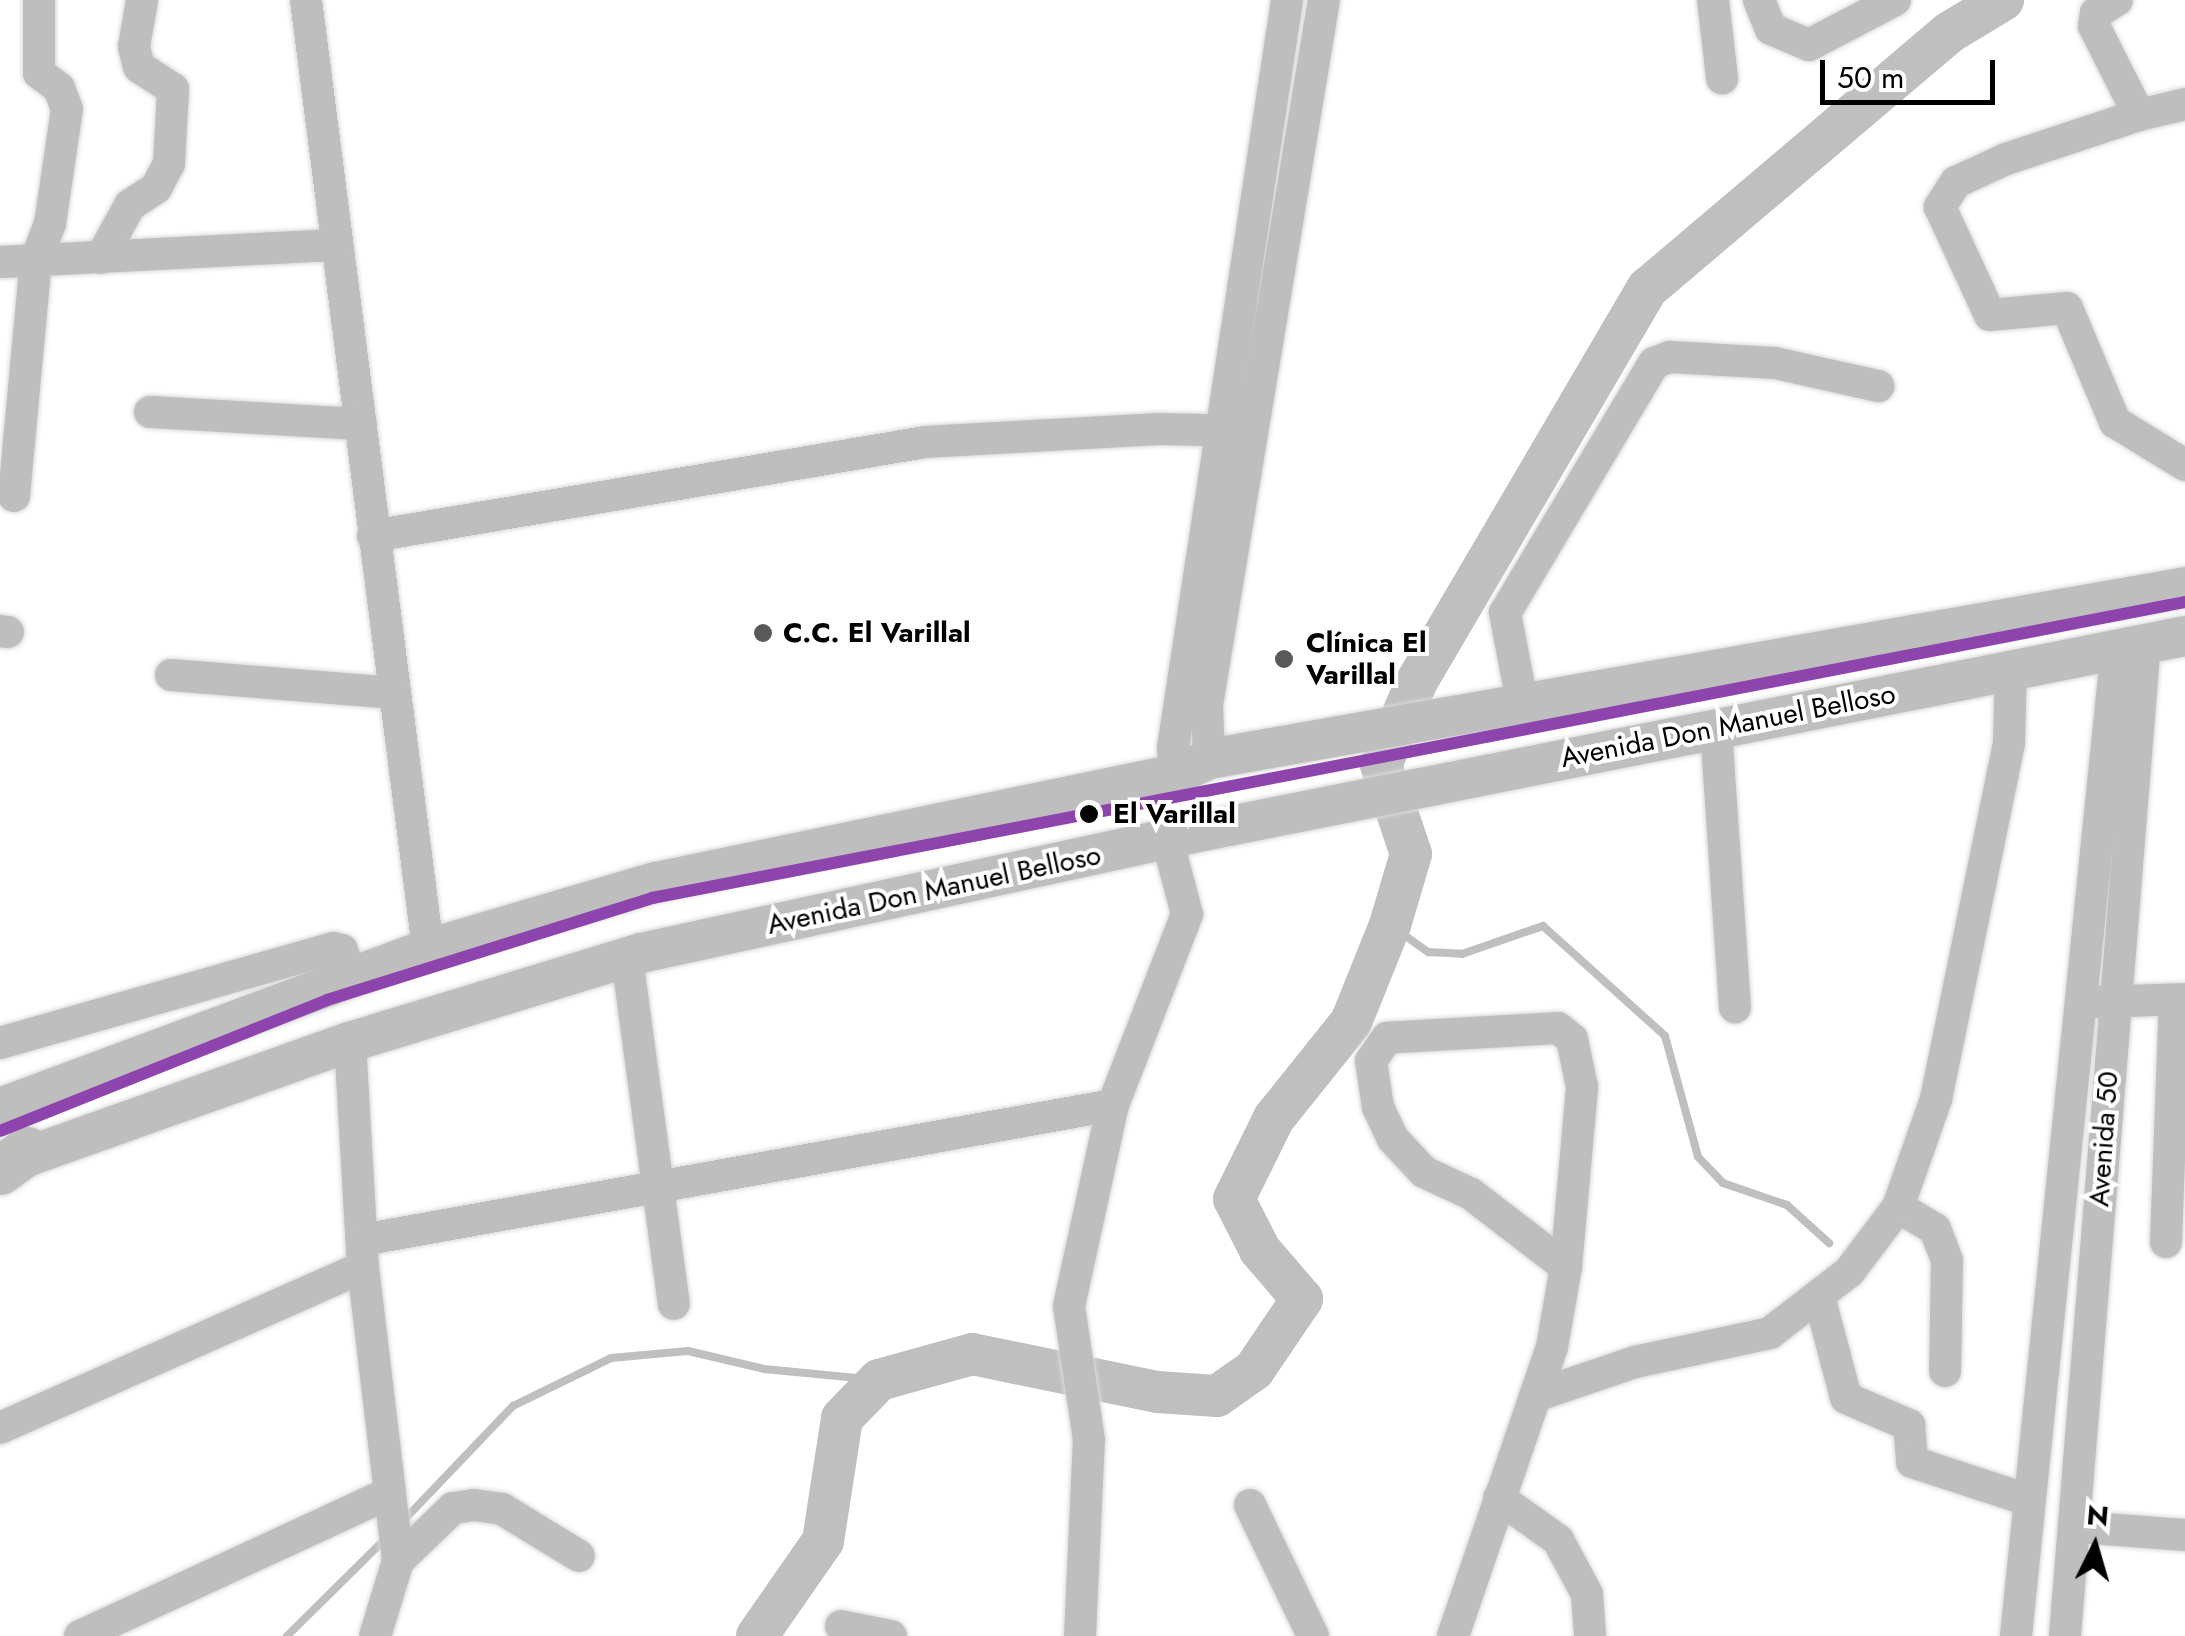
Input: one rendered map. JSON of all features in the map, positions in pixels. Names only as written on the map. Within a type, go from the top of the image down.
[{"type":"main road","name":"Avenida Don Manuel Belloso","points":[[0,1108],[428,950],[656,882],[1192,767],[2185,587]]},
{"type":"main road","name":"Avenida Don Manuel Belloso","points":[[9,1163],[350,1042],[627,958],[1168,839],[2185,636]]},
{"type":"street","points":[[14,496],[36,260],[50,224],[67,109],[59,88],[39,73],[39,0]]},
{"type":"street","points":[[102,258],[130,205],[156,188],[169,164],[174,89],[139,67],[134,47],[142,0]]},
{"type":"street","points":[[306,0],[334,244],[361,424],[428,950]]},
{"type":"street","points":[[1192,767],[1207,705],[1234,431],[1287,0]]},
{"type":"street","points":[[1234,431],[1324,0]]},
{"type":"street","points":[[1713,0],[1722,78]]},
{"type":"street","points":[[1760,0],[1771,29],[1808,45],[1896,0]]},
{"type":"street","points":[[2117,0],[2096,13],[2094,26],[2139,114]]},
{"type":"street","points":[[2185,104],[2139,114],[1989,166],[1956,182],[1940,207],[1990,315],[2067,308],[2115,422],[2185,465]]},
{"type":"street","points":[[0,262],[334,244]]},
{"type":"street","points":[[1522,707],[1505,613],[1654,363],[1670,357],[1776,362],[1878,386]]},
{"type":"street","points":[[150,412],[361,424]]},
{"type":"street","points":[[373,536],[924,442],[1234,431]]},
{"type":"street","name":"Avenida 50","points":[[2016,1636],[2028,1500],[2097,1002],[2131,644]]},
{"type":"street","points":[[1535,1396],[1635,1362],[1770,1334],[1820,1300],[1898,1207],[1936,1099],[2008,743],[2011,669]]},
{"type":"street","points":[[170,676],[394,693]]},
{"type":"street","points":[[1716,729],[1735,1007]]},
{"type":"street","points":[[1080,1636],[1089,1440],[1069,1306],[1114,1105],[1186,914],[1168,839]]},
{"type":"street","points":[[0,1042],[334,948],[342,950],[351,978]]},
{"type":"street","points":[[627,958],[674,1304]]},
{"type":"street","points":[[2097,1002],[2180,1000],[2166,1242]]},
{"type":"street","name":"Avenida 50","points":[[2065,1636],[2078,1527],[2097,1002]]},
{"type":"street","points":[[1453,1636],[1552,1347],[1566,1267],[1582,1087],[1572,1039],[1558,1028],[1387,1038],[1371,1061],[1378,1107],[1394,1139],[1424,1172],[1471,1194],[1566,1267]]},
{"type":"street","points":[[350,1042],[363,1254],[392,1530],[375,1636]]},
{"type":"street","points":[[0,1428],[363,1254],[660,1188],[1114,1105]]},
{"type":"street","points":[[1898,1207],[1934,1229],[1947,1261],[1945,1371]]},
{"type":"street","points":[[1820,1300],[1842,1390],[1857,1404],[1908,1425],[1912,1462],[2028,1500]]},
{"type":"street","points":[[1499,1498],[1558,1540],[1588,1594],[1590,1636]]},
{"type":"street","points":[[80,1636],[474,1504],[502,1509],[579,1556]]},
{"type":"street","points":[[1250,1505],[1314,1636]]},
{"type":"street","points":[[2078,1527],[2185,1535]]},
{"type":"street","points":[[841,1626],[891,1636]]},
{"type":"waterway","points":[[757,1636],[823,1541],[842,1418],[879,1380],[972,1354],[1157,1392],[1217,1396],[1254,1370],[1302,1299],[1260,1250],[1234,1199],[1274,1118],[1351,1022],[1390,925],[1411,854],[1381,765],[1417,681],[1648,288],[1950,32],[2003,0]]},
{"type":"waterway","points":[[1390,925],[1428,952],[1462,954],[1543,926],[1665,1036],[1698,1157],[1723,1183],[1787,1205],[1829,1243]]},
{"type":"waterway","points":[[404,1520],[513,1406],[611,1358],[688,1351],[764,1369],[879,1380]]},
{"type":"waterway","points":[[287,1636],[384,1540]]},
{"type":"transit line","points":[[0,1131],[327,1000],[652,898],[2185,602]]},
{"type":"place","name":"C.C. El Varillal","points":[[763,633]]},
{"type":"place","name":"Clínica El Varillal","points":[[1284,659]]},
{"type":"place","name":"El Varillal","points":[[1089,814]]}]
